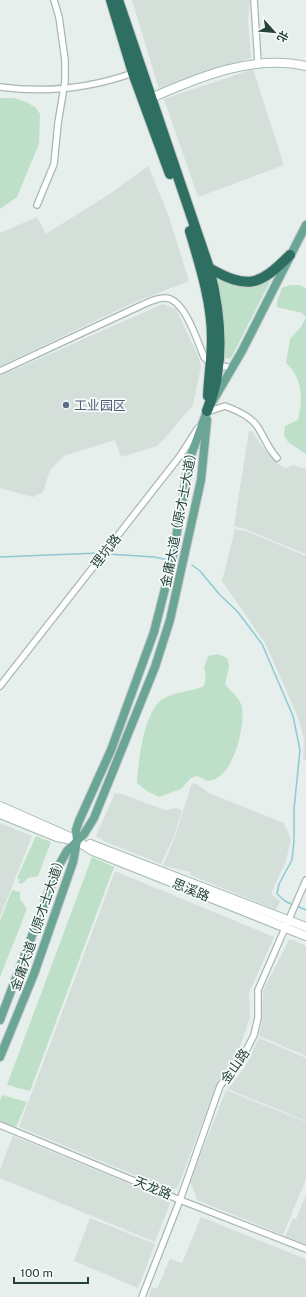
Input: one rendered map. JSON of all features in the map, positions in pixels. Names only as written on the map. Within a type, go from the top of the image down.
[{"type":"highway","points":[[111,0],[133,73],[183,211],[202,271],[212,338],[214,365]]},
{"type":"highway","points":[[118,0],[209,268],[220,326],[207,411]]},
{"type":"highway","points":[[209,268],[235,281],[257,281],[271,273],[290,255]]},
{"type":"main road","points":[[207,411],[232,368],[306,224]]},
{"type":"main road","name":"金庸大道（原才士大道）","points":[[0,1058],[34,974],[73,862],[77,841],[76,830],[80,816],[111,750],[154,632],[172,559],[190,461],[207,411]]},
{"type":"main road","name":"金庸大道（原才士大道）","points":[[0,1020],[58,867],[67,851],[84,834],[94,818],[155,667],[170,620],[200,480],[205,448],[207,411]]},
{"type":"main road","points":[[172,559],[183,561]]},
{"type":"street","points":[[37,205],[54,164],[58,123],[64,88],[65,60],[59,17],[54,0]]},
{"type":"street","points":[[254,0],[258,63]]},
{"type":"street","points":[[151,98],[213,74],[258,63],[280,62],[306,66]]},
{"type":"street","points":[[0,87],[27,91],[64,88],[100,83],[133,73]]},
{"type":"street","points":[[0,371],[140,306],[164,298],[169,298],[180,306],[204,357],[214,365],[232,368]]},
{"type":"street","points":[[207,411],[224,406],[242,413],[256,425],[268,449],[277,458]]},
{"type":"street","name":"理坑路","points":[[0,686],[180,456],[207,411]]},
{"type":"street","name":"思溪路","points":[[0,806],[59,831],[77,841]]},
{"type":"street","name":"思溪路","points":[[0,814],[57,837],[95,846],[288,924],[306,936]]},
{"type":"street","name":"金山路","points":[[142,1297],[180,1200],[220,1086],[245,1053],[254,1035],[258,1018],[258,990],[306,880]]},
{"type":"street","name":"思溪路","points":[[288,924],[306,927]]},
{"type":"street","name":"天龙路","points":[[0,1125],[180,1200],[306,1249]]},
{"type":"shaded area","points":[[132,0],[250,0],[248,21],[251,58],[159,89]]},
{"type":"shaded area","points":[[253,69],[284,165],[198,197],[164,99]]},
{"type":"shaded area","points":[[148,166],[168,214],[189,281],[135,302],[0,366],[0,233],[37,217],[46,234],[111,193]]},
{"type":"shaded area","points":[[163,304],[176,309],[199,358],[201,367],[193,405],[165,438],[157,446],[121,457],[115,440],[64,456],[50,470],[43,492],[33,497],[0,488],[0,376]]},
{"type":"shaded area","points":[[249,431],[252,431],[261,445],[278,464],[285,468],[293,465],[306,469],[306,554],[234,526]]},
{"type":"shaded area","points":[[235,529],[246,531],[306,556],[306,760],[303,759],[304,740],[298,717],[265,643],[222,581]]},
{"type":"shaded area","points":[[192,783],[197,784],[209,793],[284,823],[291,839],[286,861],[271,894],[280,901],[276,910],[190,875],[191,872],[163,866],[174,839]]},
{"type":"shaded area","points":[[115,793],[122,794],[165,810],[177,808],[182,810],[174,836],[161,864],[106,842],[96,836]]},
{"type":"shaded area","points":[[0,823],[32,836],[0,917]]},
{"type":"shaded area","points":[[115,871],[274,937],[249,993],[250,1017],[237,1054],[218,1081],[178,1187],[171,1190],[19,1127]]},
{"type":"shaded area","points":[[289,940],[293,940],[306,946],[306,1056],[259,1036],[262,1023],[263,991]]},
{"type":"shaded area","points":[[259,1038],[306,1058],[306,1121],[228,1089],[245,1067]]},
{"type":"shaded area","points":[[226,1090],[306,1122],[306,1179],[283,1235],[197,1200],[190,1181]]},
{"type":"shaded area","points":[[13,1136],[168,1200],[170,1203],[155,1242],[0,1178],[0,1169]]},
{"type":"shaded area","points":[[306,1195],[306,1245],[303,1245],[285,1237],[293,1218],[296,1219]]},
{"type":"shaded area","points":[[201,1217],[306,1259],[306,1297],[148,1297],[152,1287],[157,1289],[170,1259],[182,1263]]},
{"type":"shaded area","points":[[90,1218],[155,1244],[138,1288],[74,1261]]},
{"type":"green space","points":[[0,98],[14,98],[26,102],[35,107],[40,114],[39,144],[17,197],[0,209]]},
{"type":"green space","points":[[272,278],[231,358],[223,359],[218,280],[246,288],[256,287]]},
{"type":"green space","points":[[290,285],[299,285],[306,288],[306,317],[302,313],[277,307],[277,301],[282,288]]},
{"type":"green space","points":[[306,317],[306,454],[288,442],[284,435],[285,426],[298,420],[301,405],[299,382],[292,369],[286,363],[290,339],[301,327]]},
{"type":"green space","points":[[218,654],[227,658],[229,666],[225,685],[237,698],[242,707],[242,725],[234,756],[223,773],[216,779],[208,781],[197,776],[191,778],[181,789],[159,797],[147,791],[137,783],[143,738],[151,714],[156,705],[168,696],[204,686],[206,677],[204,668],[208,656]]},
{"type":"green space","points":[[36,836],[51,842],[38,876],[28,878],[22,884],[18,883],[20,880],[17,878]]},
{"type":"green space","points":[[92,857],[114,867],[30,1091],[7,1085]]},
{"type":"green space","points":[[12,890],[20,892],[20,899],[27,909],[0,977],[0,921]]},
{"type":"green space","points":[[2,1095],[27,1102],[16,1127],[0,1121],[0,1101]]},
{"type":"waterway","points":[[0,557],[99,553]]},
{"type":"waterway","points":[[108,554],[154,557],[168,560]]},
{"type":"waterway","points":[[192,565],[200,571],[220,595],[237,611],[262,644],[293,716],[300,750],[294,809],[294,841],[292,860],[279,884],[277,894],[285,901],[293,905]]},
{"type":"waterway","points":[[297,906],[306,910]]},
{"type":"place","name":"工业园区","points":[[66,405]]}]
